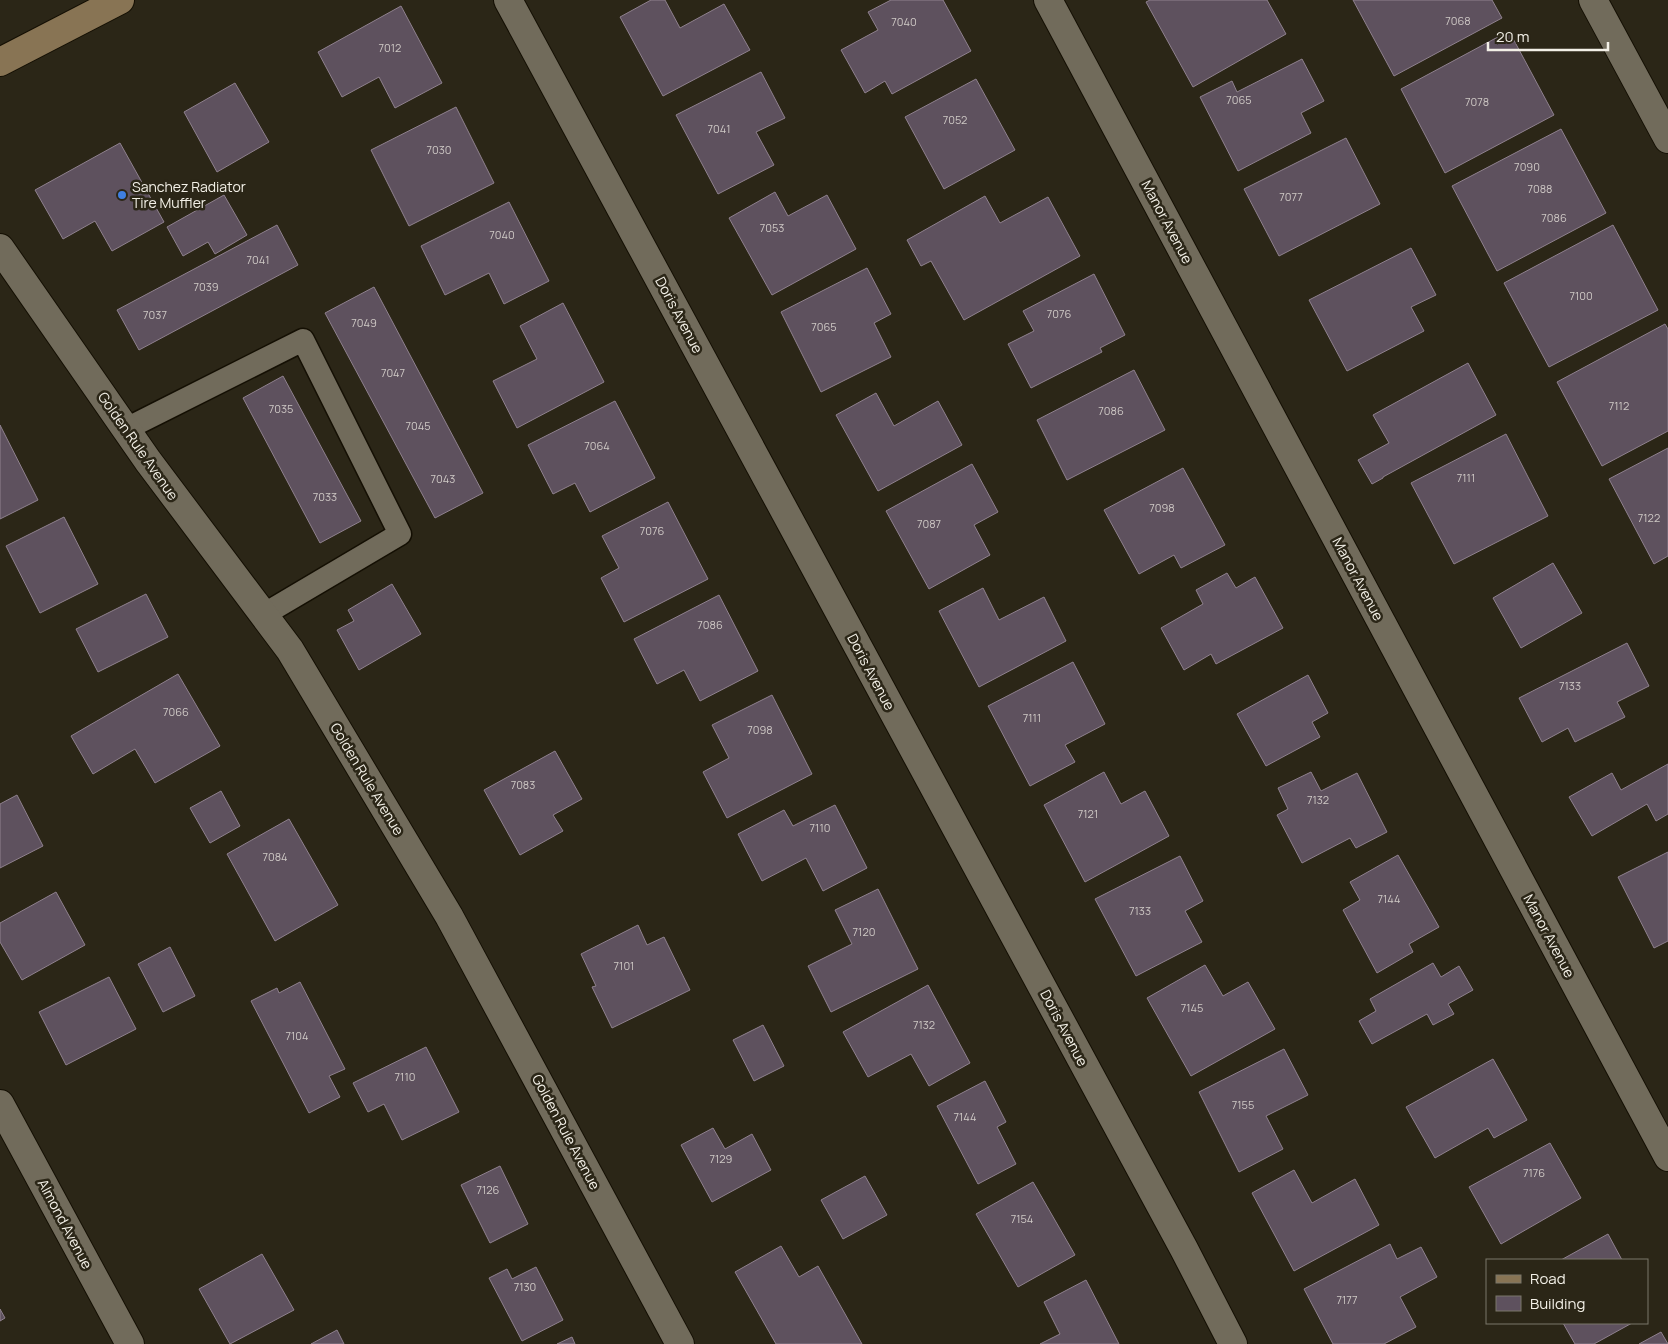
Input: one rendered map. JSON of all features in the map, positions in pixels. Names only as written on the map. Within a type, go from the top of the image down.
[{"type":"main road","points":[[0,62],[120,0]]},
{"type":"street","name":"Doris Avenue","points":[[508,0],[1179,1240],[1233,1344]]},
{"type":"street","name":"Manor Avenue","points":[[1048,0],[1668,1157]]},
{"type":"street","points":[[1593,0],[1668,139]]},
{"type":"street","name":"Golden Rule Avenue","points":[[0,248],[126,430],[262,615],[290,650],[449,916],[680,1344]]},
{"type":"street","name":"Almond Avenue","points":[[0,1104],[130,1344]]},
{"type":"lane","points":[[126,430],[302,340],[400,534],[262,615]]},
{"type":"building","points":[[651,0],[665,0],[680,28],[724,4],[750,50],[663,96],[620,17]]},
{"type":"building","points":[[891,0],[943,0],[971,51],[892,94],[885,81],[865,93],[841,50],[878,30],[868,12]]},
{"type":"building","points":[[1150,0],[1267,0],[1286,34],[1193,87],[1146,2]]},
{"type":"building","points":[[1353,0],[1492,0],[1502,18],[1394,76]]},
{"type":"building","points":[[401,6],[442,83],[395,108],[379,77],[342,97],[318,52]]},
{"type":"building","points":[[1509,31],[1554,115],[1445,173],[1401,89]]},
{"type":"building","points":[[1302,59],[1324,101],[1301,113],[1311,133],[1238,171],[1200,97],[1232,81],[1237,92]]},
{"type":"building","points":[[761,72],[785,118],[756,132],[774,165],[718,194],[676,115]]},
{"type":"building","points":[[976,79],[1015,150],[944,189],[905,117]]},
{"type":"building","points":[[235,83],[269,142],[217,172],[184,112]]},
{"type":"building","points":[[456,107],[494,183],[409,226],[371,150]]},
{"type":"building","points":[[1561,129],[1606,213],[1497,271],[1452,186]]},
{"type":"building","points":[[1346,138],[1380,204],[1279,256],[1244,189]]},
{"type":"building","points":[[120,143],[164,222],[112,251],[95,221],[63,239],[35,190]]},
{"type":"building","points":[[775,192],[788,216],[827,195],[856,249],[772,295],[729,218]]},
{"type":"building","points":[[224,195],[247,235],[215,254],[208,242],[183,256],[167,227]]},
{"type":"building","points":[[985,196],[1000,223],[1048,197],[1080,256],[964,320],[931,261],[921,266],[907,240]]},
{"type":"building","points":[[509,202],[549,281],[504,304],[489,273],[445,295],[421,246]]},
{"type":"building","points":[[277,225],[298,265],[139,350],[117,310]]},
{"type":"building","points":[[1613,225],[1658,310],[1549,367],[1504,283]]},
{"type":"building","points":[[1411,248],[1436,295],[1411,307],[1424,331],[1347,371],[1309,300]]},
{"type":"building","points":[[867,268],[891,314],[874,323],[891,357],[821,392],[781,312]]},
{"type":"building","points":[[1094,274],[1125,335],[1100,348],[1102,352],[1031,388],[1008,344],[1034,331],[1023,311]]},
{"type":"building","points":[[374,287],[483,493],[435,518],[325,313]]},
{"type":"building","points":[[563,303],[604,382],[517,428],[493,381],[537,359],[520,326]]},
{"type":"building","points":[[1665,324],[1668,329],[1668,431],[1602,466],[1557,382]]},
{"type":"building","points":[[1468,363],[1496,415],[1372,484],[1358,460],[1389,443],[1373,415]]},
{"type":"building","points":[[1134,370],[1165,430],[1067,480],[1037,420]]},
{"type":"building","points":[[283,376],[361,521],[320,543],[243,398]]},
{"type":"building","points":[[876,393],[894,426],[938,401],[962,445],[878,491],[836,415]]},
{"type":"building","points":[[615,401],[655,478],[590,512],[575,483],[553,494],[528,445]]},
{"type":"building","points":[[0,425],[38,500],[0,519]]},
{"type":"building","points":[[1506,434],[1548,516],[1454,564],[1411,483]]},
{"type":"building","points":[[1668,448],[1668,556],[1654,564],[1609,479]]},
{"type":"building","points":[[972,464],[998,512],[974,525],[990,555],[929,589],[886,511]]},
{"type":"building","points":[[1183,468],[1225,545],[1181,568],[1174,555],[1139,574],[1104,510]]},
{"type":"building","points":[[668,502],[708,579],[624,622],[601,578],[619,568],[602,536]]},
{"type":"building","points":[[64,517],[98,584],[40,613],[6,546]]},
{"type":"building","points":[[1553,563],[1582,613],[1521,648],[1493,598]]},
{"type":"building","points":[[1227,573],[1236,588],[1255,577],[1283,628],[1216,664],[1211,654],[1184,670],[1161,628],[1203,604],[1196,590]]},
{"type":"building","points":[[392,584],[421,634],[359,670],[337,630],[354,621],[348,610]]},
{"type":"building","points":[[983,588],[999,620],[1044,597],[1066,641],[979,687],[939,611]]},
{"type":"building","points":[[146,594],[168,637],[98,672],[76,629]]},
{"type":"building","points":[[719,595],[758,671],[700,701],[684,670],[657,684],[634,639]]},
{"type":"building","points":[[1627,643],[1649,686],[1617,702],[1625,717],[1575,742],[1568,728],[1542,742],[1519,698]]},
{"type":"building","points":[[1073,662],[1105,724],[1065,745],[1075,762],[1030,786],[988,706]]},
{"type":"building","points":[[178,674],[220,746],[155,783],[135,749],[93,774],[71,736]]},
{"type":"building","points":[[1308,675],[1328,713],[1312,722],[1320,737],[1266,766],[1237,714]]},
{"type":"building","points":[[772,695],[812,774],[727,818],[703,772],[729,758],[712,725]]},
{"type":"building","points":[[555,751],[582,799],[553,815],[563,831],[520,855],[484,790]]},
{"type":"building","points":[[1668,764],[1668,814],[1656,821],[1647,804],[1592,836],[1569,797],[1612,773],[1621,790]]},
{"type":"building","points":[[1104,772],[1121,804],[1145,791],[1169,836],[1085,882],[1044,805]]},
{"type":"building","points":[[1311,772],[1321,791],[1357,773],[1387,832],[1356,848],[1350,838],[1302,863],[1277,815],[1288,809],[1278,788]]},
{"type":"building","points":[[221,791],[240,826],[210,843],[190,808]]},
{"type":"building","points":[[17,795],[43,846],[0,868],[0,804]]},
{"type":"building","points":[[835,805],[867,868],[823,891],[806,858],[762,881],[738,834],[784,810],[793,826]]},
{"type":"building","points":[[289,819],[338,905],[275,941],[227,854]]},
{"type":"building","points":[[1668,852],[1668,941],[1654,948],[1618,877]]},
{"type":"building","points":[[1398,855],[1439,927],[1409,944],[1413,952],[1377,973],[1343,910],[1360,900],[1350,882]]},
{"type":"building","points":[[1180,856],[1203,901],[1185,911],[1202,942],[1136,976],[1095,899]]},
{"type":"building","points":[[878,889],[918,969],[831,1012],[808,966],[852,944],[835,910]]},
{"type":"building","points":[[56,892],[85,945],[22,980],[0,942],[0,923]]},
{"type":"building","points":[[638,925],[647,945],[664,937],[690,990],[612,1028],[592,987],[596,986],[581,954]]},
{"type":"building","points":[[170,947],[195,996],[163,1012],[138,964]]},
{"type":"building","points":[[1433,963],[1441,977],[1459,966],[1473,990],[1448,1004],[1454,1014],[1433,1025],[1427,1014],[1372,1044],[1359,1021],[1376,1011],[1370,999]]},
{"type":"building","points":[[1205,965],[1223,996],[1248,982],[1275,1029],[1191,1076],[1147,998]]},
{"type":"building","points":[[109,977],[136,1029],[66,1065],[39,1012]]},
{"type":"building","points":[[300,982],[345,1069],[329,1076],[340,1097],[309,1113],[251,1001],[277,988],[279,993]]},
{"type":"building","points":[[928,985],[970,1063],[929,1086],[911,1054],[868,1077],[843,1032]]},
{"type":"building","points":[[763,1025],[784,1066],[754,1081],[733,1040]]},
{"type":"building","points":[[426,1047],[459,1112],[402,1140],[384,1104],[368,1112],[353,1083]]},
{"type":"building","points":[[1284,1049],[1308,1095],[1266,1116],[1283,1149],[1239,1172],[1199,1092]]},
{"type":"building","points":[[1493,1059],[1527,1120],[1494,1138],[1488,1128],[1435,1158],[1406,1107]]},
{"type":"building","points":[[985,1081],[1006,1122],[997,1127],[1016,1164],[978,1184],[937,1106]]},
{"type":"building","points":[[713,1128],[725,1149],[752,1134],[771,1170],[712,1202],[681,1145]]},
{"type":"building","points":[[1550,1143],[1581,1198],[1501,1244],[1469,1187]]},
{"type":"building","points":[[500,1166],[528,1224],[490,1243],[461,1185]]},
{"type":"building","points":[[1294,1170],[1312,1203],[1355,1179],[1379,1225],[1294,1271],[1252,1193]]},
{"type":"building","points":[[865,1176],[887,1215],[843,1239],[821,1200]]},
{"type":"building","points":[[1033,1182],[1075,1255],[1018,1287],[976,1214]]},
{"type":"building","points":[[1608,1234],[1621,1259],[1563,1259]]},
{"type":"building","points":[[1390,1244],[1397,1259],[1421,1247],[1437,1277],[1400,1297],[1416,1327],[1384,1344],[1333,1344],[1304,1289]]},
{"type":"building","points":[[781,1246],[799,1277],[818,1266],[862,1344],[776,1344],[735,1272]]},
{"type":"building","points":[[262,1254],[294,1310],[230,1344],[199,1289]]},
{"type":"building","points":[[536,1267],[563,1320],[522,1341],[489,1278],[507,1269],[512,1279]]},
{"type":"building","points":[[1086,1280],[1119,1344],[1040,1344],[1060,1334],[1044,1302]]},
{"type":"building","points":[[0,1309],[5,1318],[0,1321]]},
{"type":"building","points":[[1564,1324],[1630,1324],[1594,1344],[1575,1344]]},
{"type":"building","points":[[337,1330],[344,1344],[311,1344]]},
{"type":"building","points":[[1661,1332],[1668,1344],[1639,1344]]},
{"type":"building","points":[[572,1337],[575,1344],[557,1344]]},
{"type":"place","name":"Sanchez Radiator Tire Muffler","points":[[122,195]]}]
